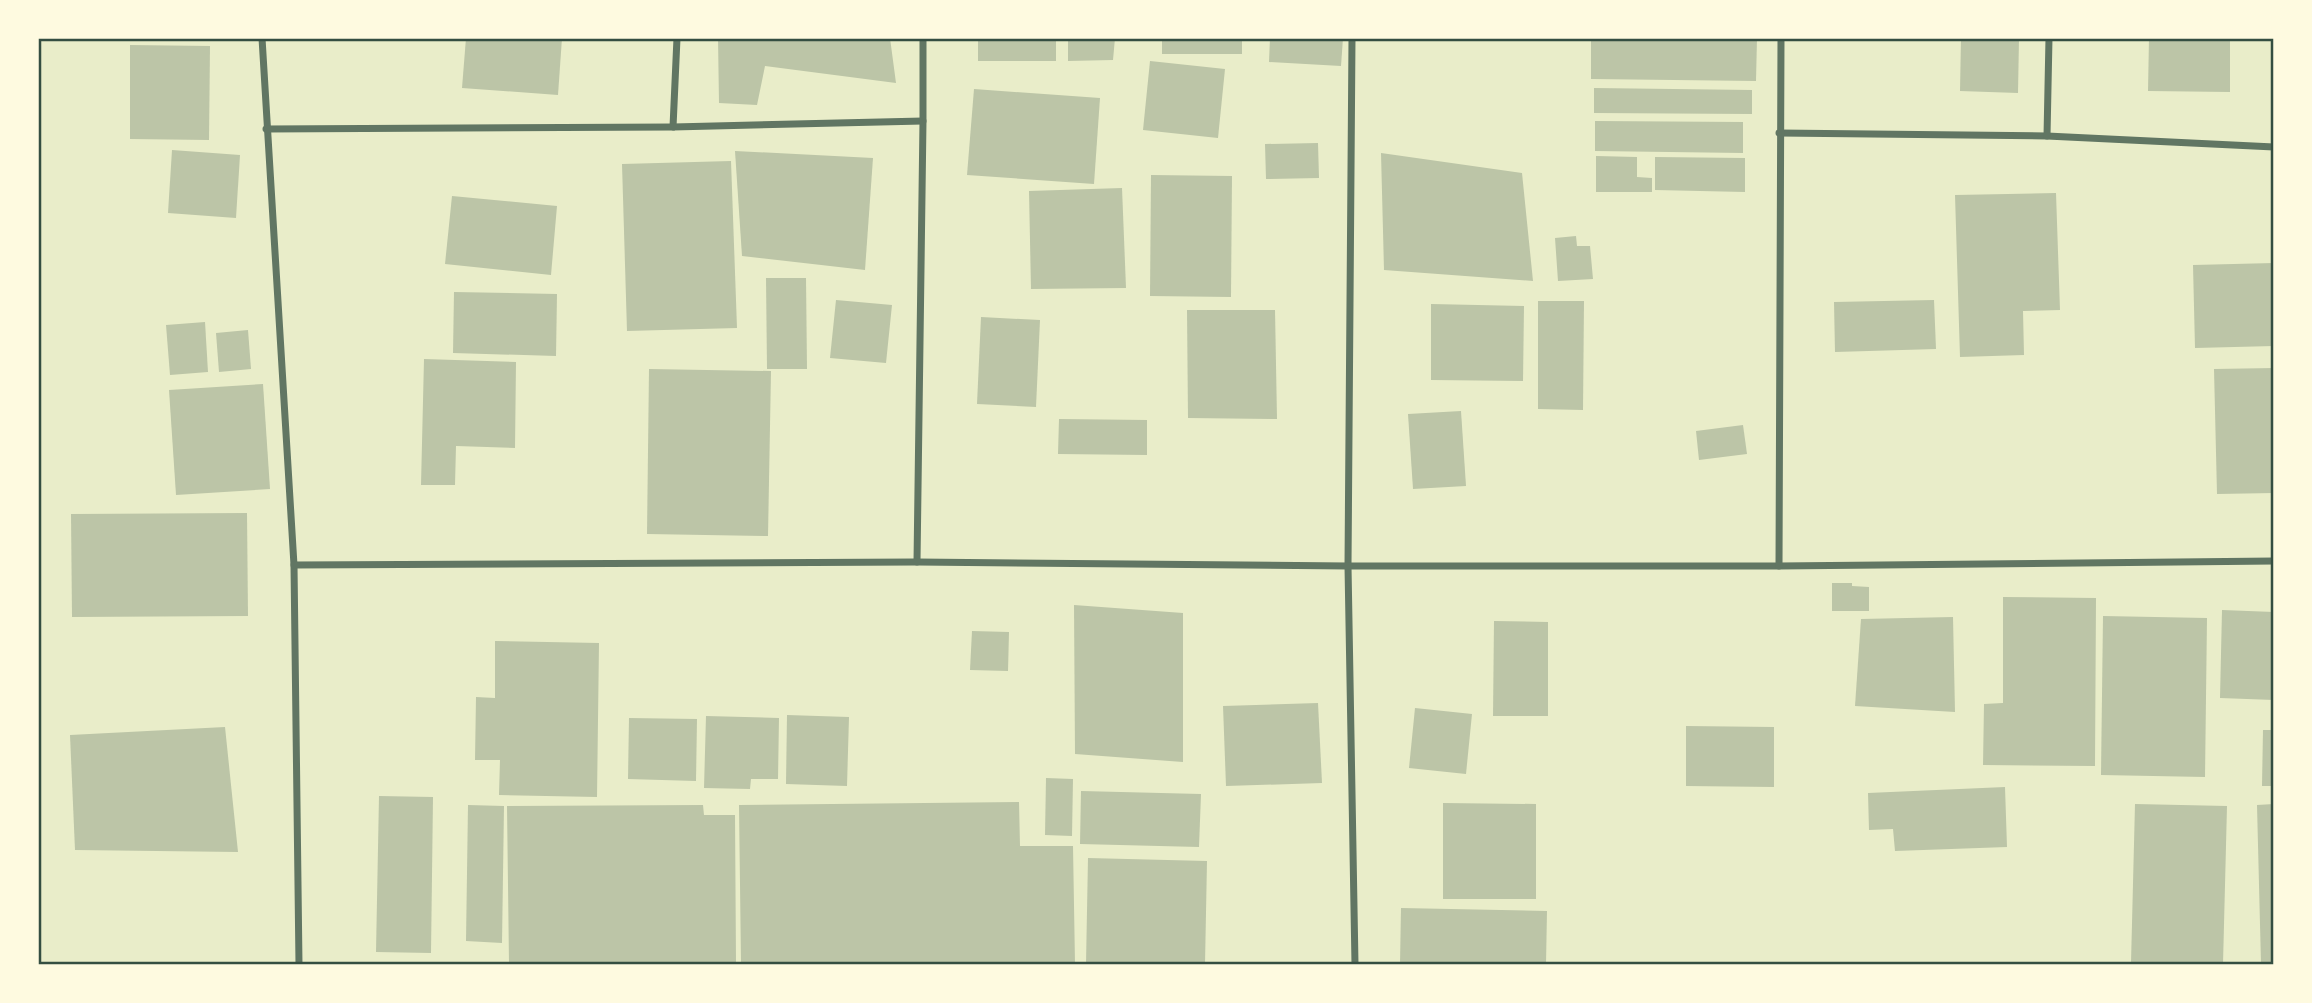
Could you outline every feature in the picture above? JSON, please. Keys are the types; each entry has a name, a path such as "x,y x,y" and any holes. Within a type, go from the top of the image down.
{"street":[{"path":"262,38 294,565 299,964"},
{"path":"673,127 677,38"},
{"path":"917,562 923,38"},
{"path":"1352,38 1348,566 1356,964"},
{"path":"1779,566 1781,38"},
{"path":"2047,136 2049,38"},
{"path":"266,129 673,127 923,121"},
{"path":"1779,133 2047,136 2273,147"},
{"path":"294,565 917,562 1779,566 2273,561"}],"building":[{"path":"466,38 562,38 558,95 462,88"},
{"path":"718,38 890,38 896,83 765,66 757,105 719,103"},
{"path":"978,38 1056,38 1056,61 978,61"},
{"path":"1068,38 1115,38 1113,60 1068,61"},
{"path":"1162,38 1242,38 1242,54 1162,54"},
{"path":"1270,38 1343,38 1341,66 1269,62"},
{"path":"1591,38 1757,38 1756,81 1591,79"},
{"path":"1961,38 2019,38 2018,93 1960,91"},
{"path":"2149,38 2230,38 2230,92 2148,91"},
{"path":"130,45 210,46 209,140 130,139"},
{"path":"1150,61 1225,69 1218,138 1143,130"},
{"path":"1594,88 1752,90 1752,114 1594,113"},
{"path":"974,89 1100,98 1094,184 967,175"},
{"path":"1595,121 1743,122 1743,153 1595,151"},
{"path":"1318,143 1319,178 1266,179 1265,144"},
{"path":"172,150 240,155 236,218 168,213"},
{"path":"735,151 873,158 865,270 742,256"},
{"path":"1381,153 1522,173 1533,281 1384,270"},
{"path":"1596,156 1637,157 1637,177 1652,178 1652,192 1596,192"},
{"path":"1655,157 1745,158 1745,192 1655,190"},
{"path":"731,161 737,328 627,331 622,164"},
{"path":"1151,175 1232,176 1231,297 1150,296"},
{"path":"1122,188 1126,288 1031,289 1029,191"},
{"path":"2056,193 2060,310 2023,311 2024,355 1960,357 1955,195"},
{"path":"452,196 557,206 551,275 445,264"},
{"path":"1576,236 1577,246 1590,246 1593,279 1558,281 1555,238"},
{"path":"2274,263 2274,346 2195,348 2193,265"},
{"path":"766,278 806,278 807,369 767,369"},
{"path":"454,292 557,294 556,356 453,353"},
{"path":"836,300 892,305 886,363 830,358"},
{"path":"1934,300 1936,349 1835,352 1834,302"},
{"path":"1538,301 1584,301 1583,410 1538,409"},
{"path":"1431,304 1524,306 1523,381 1431,380"},
{"path":"1187,310 1275,310 1277,419 1188,418"},
{"path":"981,317 1040,320 1036,407 977,404"},
{"path":"205,322 208,372 170,375 166,325"},
{"path":"248,330 251,369 219,372 216,333"},
{"path":"424,359 516,362 515,448 456,446 455,485 421,485"},
{"path":"2274,368 2274,493 2217,494 2214,369"},
{"path":"649,369 771,371 768,536 647,534"},
{"path":"263,384 270,489 176,495 169,390"},
{"path":"1461,411 1466,486 1413,489 1408,414"},
{"path":"1059,419 1147,420 1147,455 1058,454"},
{"path":"1743,425 1747,454 1699,460 1696,431"},
{"path":"247,513 248,616 72,617 71,514"},
{"path":"1832,583 1852,583 1852,586 1869,587 1869,611 1832,611"},
{"path":"2003,597 2096,598 2095,766 1983,765 1984,704 2003,703"},
{"path":"1074,605 1183,613 1183,762 1075,754"},
{"path":"2222,610 2274,612 2274,700 2220,698"},
{"path":"2103,616 2207,618 2205,777 2101,775"},
{"path":"1953,617 1955,712 1855,706 1861,619"},
{"path":"1494,621 1548,622 1548,716 1493,716"},
{"path":"972,631 1009,632 1008,671 970,670"},
{"path":"495,641 599,643 597,797 499,795 500,760 475,760 476,697 495,698"},
{"path":"1318,703 1322,783 1226,786 1223,706"},
{"path":"1415,708 1472,714 1466,774 1409,768"},
{"path":"787,715 849,717 847,786 786,784"},
{"path":"706,716 779,718 778,779 751,779 750,789 704,788"},
{"path":"629,718 697,719 696,781 628,779"},
{"path":"1686,726 1774,727 1774,787 1686,786"},
{"path":"225,727 238,852 75,850 70,735"},
{"path":"2263,730 2274,730 2274,786 2262,786"},
{"path":"1046,778 1073,779 1072,836 1045,835"},
{"path":"2005,787 2007,847 1895,851 1893,829 1869,830 1868,793"},
{"path":"1081,791 1201,794 1199,847 1080,844"},
{"path":"379,796 433,797 431,953 376,952"},
{"path":"1019,802 1020,846 1073,846 1075,964 741,964 739,805"},
{"path":"1443,803 1536,804 1536,899 1443,899"},
{"path":"2135,804 2227,806 2223,964 2131,963"},
{"path":"2274,804 2274,964 2261,964 2257,805"},
{"path":"468,805 504,806 502,943 466,941"},
{"path":"703,805 704,815 735,815 736,963 509,964 507,806"},
{"path":"1088,858 1207,861 1205,964 1086,964"},
{"path":"1401,908 1547,911 1546,964 1400,964"}]}
